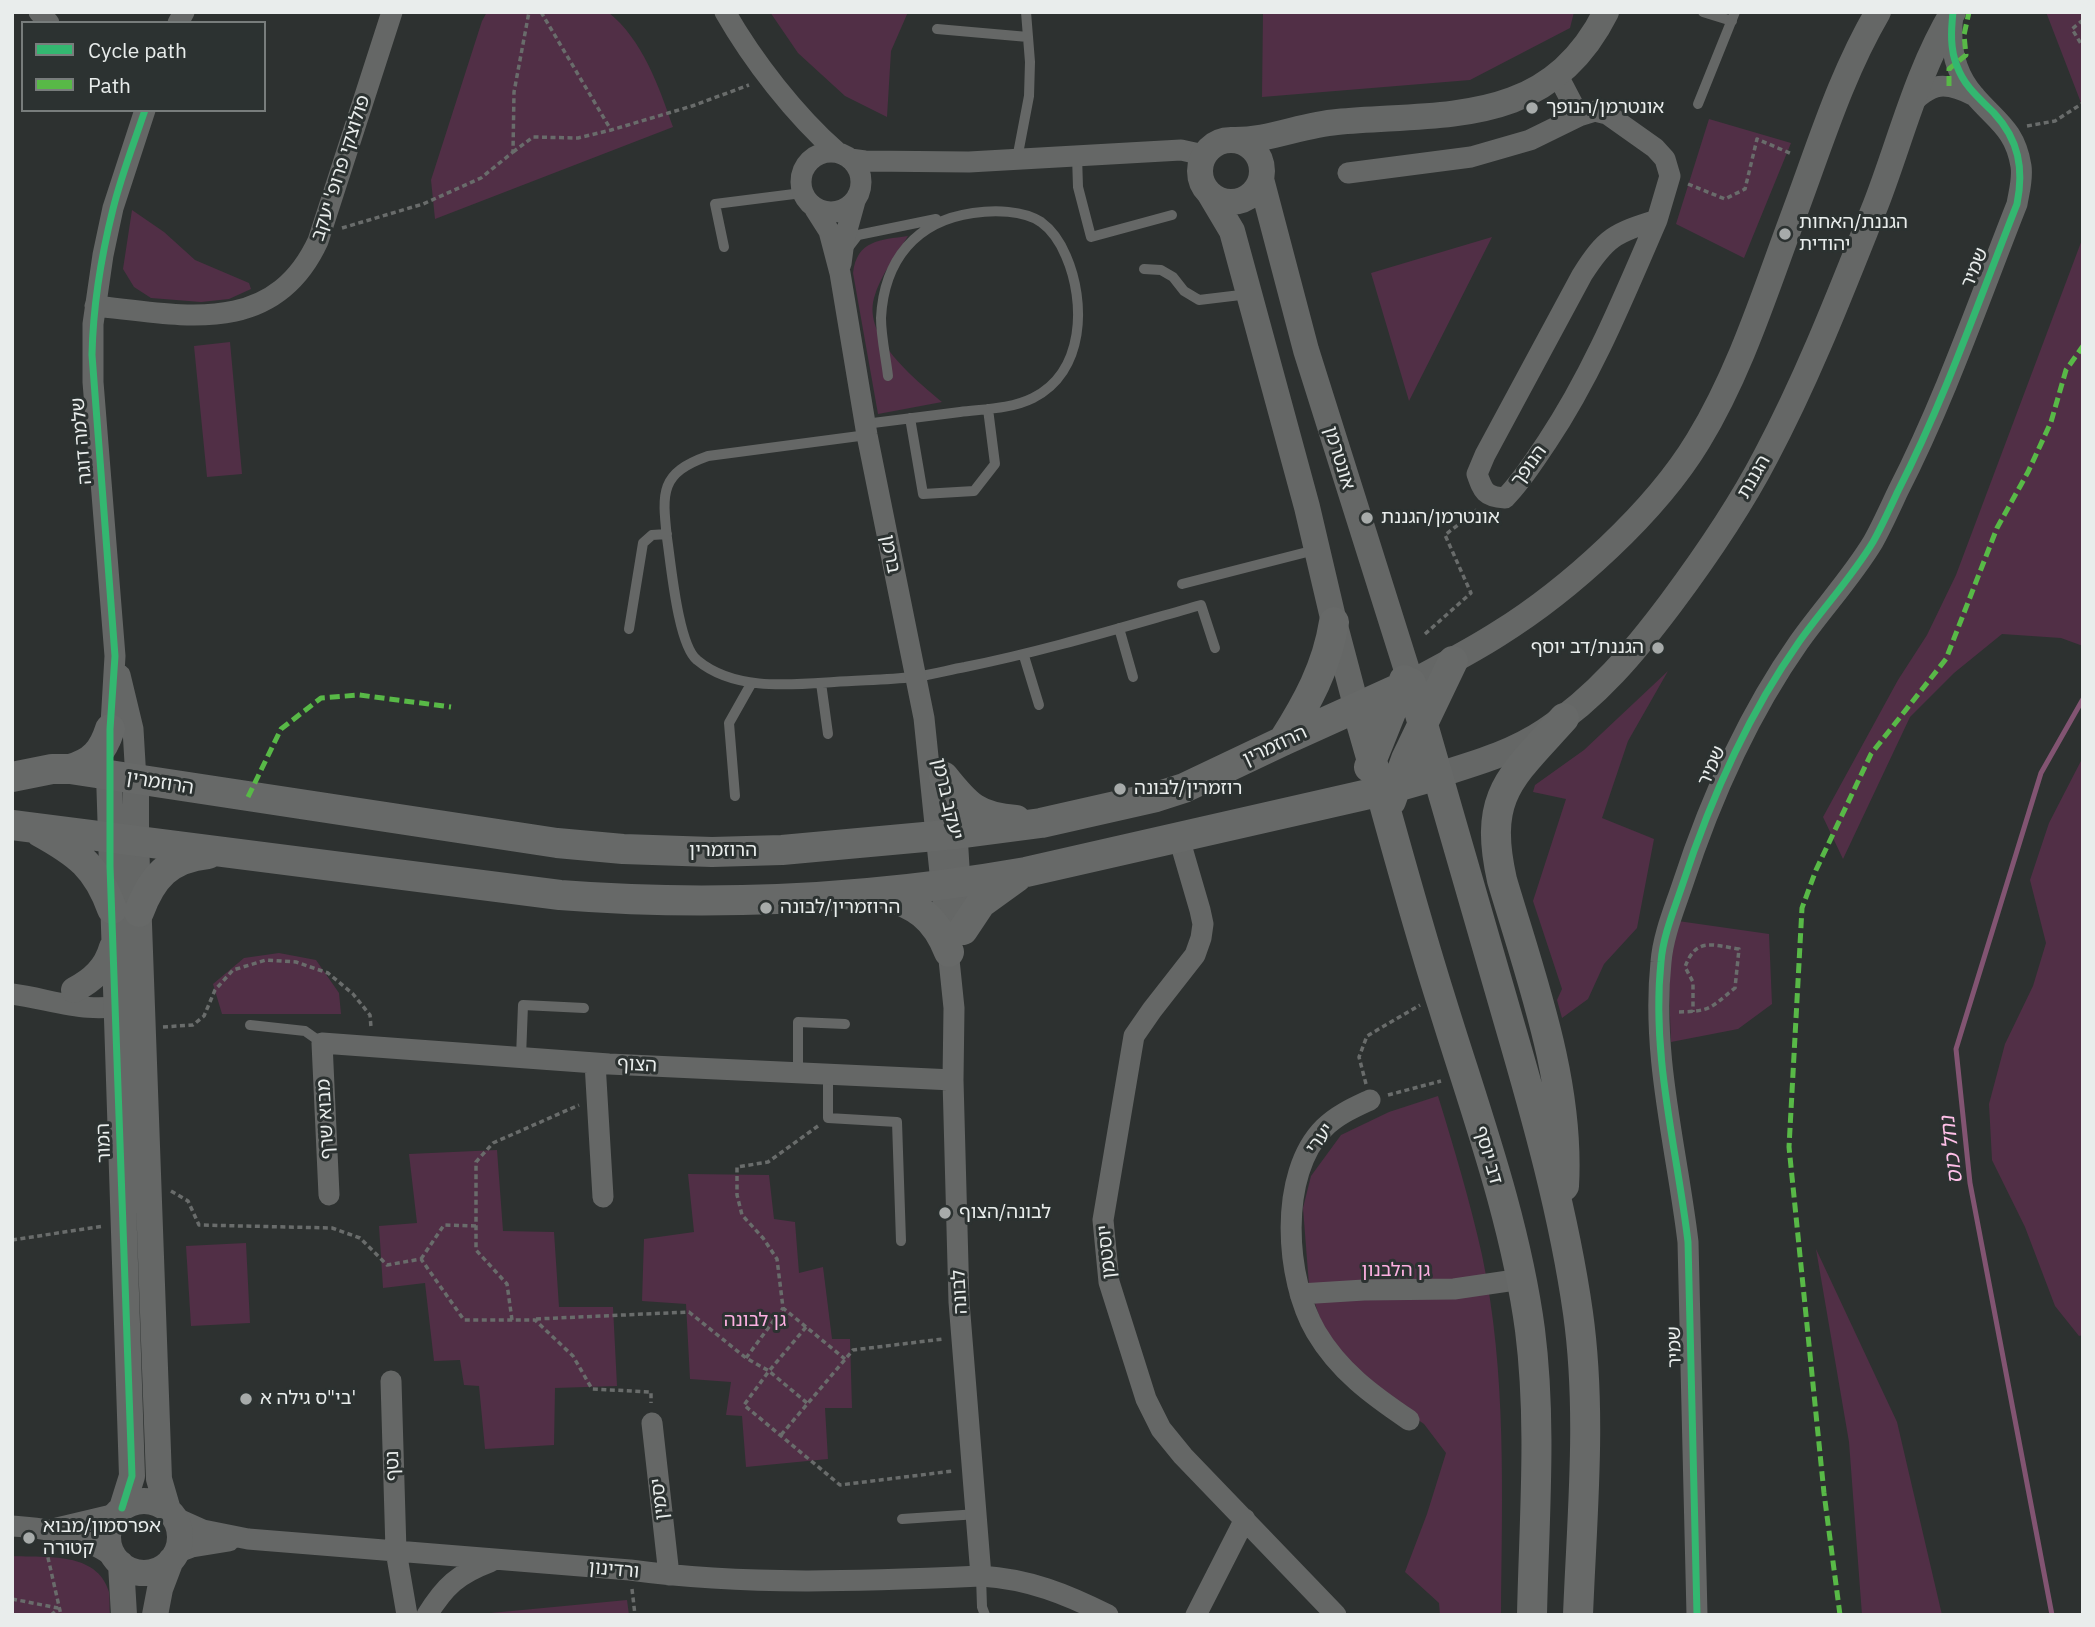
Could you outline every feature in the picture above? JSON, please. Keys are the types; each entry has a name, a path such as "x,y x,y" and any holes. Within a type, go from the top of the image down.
{"main road":[{"path":"1283,741 1315,685 1326,657 1334,622"},
{"path":"22,826 560,895 637,901 727,901 952,883 1026,872 1353,798 1389,798 1452,661"},
{"path":"1353,798 1373,760 1406,681"},
{"name":"הרוזמרין","path":"12,777 52,769 71,769 556,843 623,849 712,852 782,850 1041,823 1175,791 1357,709 1406,681"},
{"name":"אונטרמן","path":"1406,681 1438,775"},
{"name":"דב יוסף","path":"1357,709 1373,760 1389,798 1439,995 1522,1279 1530,1332 1536,1447 1532,1615"},
{"path":"1562,1228 1565,1174 1563,1125 1553,1063 1502,880 1495,832 1498,807 1506,788 1563,718"},
{"path":"71,769 88,763 97,755 104,747 110,729"},
{"path":"1438,775 1527,1084 1562,1228 1578,1313 1584,1384 1585,1450 1578,1615"},
{"name":"הגננת","path":"1389,798 1438,775"},
{"path":"944,778 963,802 975,809 1002,818 1041,823"},
{"path":"22,826 61,843 87,864 125,911 172,865 203,855 227,852"},
{"path":"877,891 910,903 924,913 939,932 956,941 981,903 1026,872"}],"street":[{"name":"פולוצקי פרופ' יעקב","path":"95,306 180,315 235,312 254,307 286,287 303,270 320,235 392,12"},
{"path":"725,12 744,43 820,138 844,156 860,173 861,182 841,264"},
{"path":"1357,709 1307,507 1232,231 1200,176 1204,155 1221,142 1252,141 1307,126 1334,122 1428,118 1476,111 1525,95 1569,65 1594,36 1606,12"},
{"path":"1406,681 1452,661 1533,611 1572,579 1648,508 1677,474 1699,440 1727,384 1756,316 1839,90 1878,12"},
{"name":"שמיר","path":"1697,1615 1688,1242 1661,1063 1658,1013 1661,959 1695,845 1728,766 1768,690 1798,643 1872,542 1940,401 2017,204 2021,166 2008,130 1975,96 1962,77 1953,54 1953,12"},
{"name":"הגננת","path":"1438,775 1514,749 1563,718 1615,672 1651,630 1729,520 1765,457 1803,380 1843,288 1928,60 1953,12"},
{"path":"1557,74 1580,116"},
{"name":"שמיר","path":"1909,107 1922,93 1941,85 1958,87 1975,96"},
{"path":"790,101 804,141 805,165 800,182 829,232 841,264"},
{"path":"1348,173 1471,157 1530,139 1595,111 1606,114 1655,148 1665,159 1670,176"},
{"name":"שלמה דוגה","path":"123,778 110,729 115,656 92,369 95,306 103,256 113,208 141,113"},
{"path":"1210,194 1229,202 1249,197 1257,189 1262,173 1276,149 1307,126"},
{"path":"1232,140 1243,142 1252,148 1259,157 1262,173"},
{"path":"805,165 822,153 898,162 1017,159 1173,150 1204,155"},
{"path":"809,201 825,212 846,209 880,169 898,162"},
{"name":"אונטרמן","path":"1262,173 1306,351 1406,681"},
{"name":"הנופך","path":"1657,220 1627,229 1599,248 1582,275 1477,474 1483,490 1492,498 1505,498 1518,485 1564,415 1613,323 1657,220 1670,176"},
{"name":"ברמן","path":"841,264 866,429 947,834"},
{"name":"שלמה דוגה","path":"115,656 133,729 123,778"},
{"name":"יעקב ברמן","path":"924,718 944,778 947,834"},
{"name":"המור","path":"123,778 125,911 142,999 159,1479 171,1513"},
{"name":"לבונה","path":"947,834 956,941 953,1080 962,1337 981,1576"},
{"name":"יוסטמן","path":"1179,838 1200,910 1203,924 1201,938 1195,956 1135,1036 1103,1220 1109,1282 1146,1399 1161,1429 1183,1456 1336,1615"},
{"name":"המור","path":"119,1511 132,1476 113,945 125,911"},
{"path":"74,990 91,980 102,969 113,945"},
{"path":"23,996 74,990 115,999"},
{"path":"23,996 71,1006 115,999 142,999"},
{"name":"הצוף","path":"322,1043 595,1063 953,1080"},
{"name":"מבוא שרף","path":"322,1043 329,1195"},
{"path":"595,1063 603,1197"},
{"name":"יערי","path":"1370,1100 1343,1113 1323,1129 1308,1151 1298,1176 1292,1203 1291,1233 1300,1294 1308,1318 1318,1335 1356,1383 1409,1420"},
{"path":"1300,1294 1454,1289 1522,1279"},
{"name":"נטף","path":"391,1381 396,1551 407,1615"},
{"name":"יסמין","path":"652,1423 669,1575"},
{"path":"46,1528 119,1511 141,1501 151,1502 171,1513 180,1534 160,1589 156,1615"},
{"path":"119,1511 108,1535 117,1560 124,1615"},
{"name":"ורדינון","path":"171,1513 203,1530 248,1539 669,1575 765,1581 981,1576 1013,1578 1049,1589 1108,1615"},
{"path":"1196,1615 1245,1519"},
{"path":"12,1526 46,1528 74,1535 130,1570 152,1572 173,1556"},
{"name":"ורדינון","path":"173,1556 208,1544 248,1539"},
{"path":"427,1615 454,1579 468,1570 496,1560"}],"lane":[{"path":"1017,159 1029,96 1026,12"},
{"path":"1698,104 1733,16 1703,12"},
{"path":"937,29 1028,37"},
{"path":"1077,156 1078,187 1091,237 1172,215"},
{"path":"724,247 715,204 809,201"},
{"path":"841,264 858,236 952,216 986,211 1016,213 1041,222 1060,243 1073,272 1079,303 1078,332 1069,359 1053,383 1034,398 1006,407 910,418 866,429 708,456 686,464 674,473 666,489 664,508 673,584 686,646 695,659 710,668 751,684 914,677 1024,656 1201,605 1215,648"},
{"path":"888,376 881,321 884,294 892,272 905,248 925,228 952,216"},
{"path":"1144,269 1161,270 1173,277 1184,292 1199,300 1249,294"},
{"path":"910,418 923,494 974,491 995,464 988,409"},
{"path":"629,629 643,543 652,535 667,534"},
{"path":"1182,584 1316,550"},
{"path":"1119,628 1133,677"},
{"path":"1024,656 1039,705"},
{"path":"821,683 828,734"},
{"path":"735,796 729,723 751,684"},
{"path":"522,1058 523,1005 584,1008"},
{"path":"798,1073 799,1023 845,1024"},
{"path":"250,1025 304,1031 322,1043"},
{"path":"828,1074 828,1118 897,1122 901,1241"},
{"path":"902,1519 978,1514"},
{"path":"981,1576 982,1607 985,1615"}],"path":[{"path":"513,152 514,92 529,12"},
{"path":"541,12 611,130"},
{"path":"2083,20 2073,29 2083,47"},
{"path":"320,235 423,204 481,178 533,137 578,138 611,130 692,106 770,77"},
{"path":"2008,130 2055,121 2083,103"},
{"path":"1670,176 1725,200 1745,189 1757,139 1813,163"},
{"path":"1425,634 1471,593 1445,535 1492,498"},
{"path":"1705,944 1740,949 1735,988 1706,1011 1693,1012 1693,982 1685,967 1690,952 1705,944"},
{"path":"143,1029 193,1025 204,1016 215,990 233,970 266,960 296,962 328,973 353,995 370,1015 373,1047"},
{"path":"1439,995 1367,1036 1359,1057 1370,1100 1464,1074"},
{"path":"512,1320 507,1284 476,1250 476,1162 494,1143 597,1097"},
{"path":"828,1118 768,1162 737,1167 737,1195 742,1214 763,1238 776,1259 783,1308 845,1359"},
{"path":"148,1177 188,1201 199,1225 332,1228 360,1238 387,1265 421,1259 444,1225 476,1226"},
{"path":"12,1240 123,1223"},
{"path":"421,1259 464,1320 535,1320 688,1312 746,1358 769,1371 807,1404"},
{"path":"746,1358 783,1308"},
{"path":"535,1320 573,1356 592,1389 651,1392 652,1423"},
{"path":"806,1326 744,1405 840,1485 973,1468"},
{"path":"780,1435 853,1350 962,1337"},
{"path":"46,1528 61,1615"},
{"path":"630,1570 635,1615"},
{"path":"12,1599 59,1608"},
{"path":"51,1615 59,1608"}],"green space":[{"path":"487,12 608,12 631,36 640,50 656,80 673,127 435,219 431,180"},
{"path":"770,12 908,12 891,51 887,117 845,96 798,53"},
{"path":"1263,12 1574,12 1570,28 1470,80 1262,97"},
{"path":"2046,12 2083,12 2083,108"},
{"path":"1709,119 1791,143 1744,258 1676,224"},
{"path":"132,210 164,232 195,260 249,283 251,289 229,299 201,302 151,298 134,287 123,269"},
{"path":"908,236 880,282 874,298 876,328 906,370 942,402 878,414 853,273 855,262 865,248 879,241"},
{"path":"1492,237 1409,401 1371,273"},
{"path":"2083,237 2083,646 2061,638 2002,634 1954,673 1910,717 1843,859 1823,817 1898,680 1927,635 1956,575"},
{"path":"230,342 242,474 207,477 194,346"},
{"path":"1668,671 1628,741 1602,818 1654,839 1637,928 1604,964 1588,999 1562,1018 1557,1000 1562,989 1533,901 1566,799 1533,792 1535,785 1584,750"},
{"path":"2083,757 2083,1335 2079,1336 2055,1306 2025,1227 1992,1160 1989,1104 2005,1044 2033,986 2046,943 2030,880 2049,823"},
{"path":"1678,921 1769,934 1772,1004 1738,1029 1671,1042 1670,966"},
{"path":"279,953 316,960 339,993 341,1014 222,1014 213,984 244,958"},
{"name":"גן הלבנון","path":"1438,1096 1482,1255 1496,1344 1501,1434 1501,1615 1440,1615 1439,1603 1405,1572 1446,1453 1424,1424 1360,1380 1324,1331 1309,1285 1303,1208 1311,1176 1341,1135 1389,1112"},
{"path":"497,1150 503,1231 554,1232 559,1307 613,1307 617,1386 555,1388 554,1445 485,1449 479,1386 464,1385 460,1360 434,1361 425,1283 383,1288 379,1226 417,1223 409,1154"},
{"name":"גן לבונה","path":"688,1174 769,1175 774,1219 795,1222 799,1273 823,1267 832,1339 850,1339 852,1408 825,1408 828,1459 746,1467 742,1416 726,1415 731,1382 690,1379 686,1304 642,1301 644,1239 694,1232"},
{"path":"246,1243 250,1323 191,1326 186,1246"},
{"path":"1816,1249 1897,1422 1942,1615 1862,1615 1849,1442"},
{"path":"12,1556 69,1559 94,1569 109,1592 110,1615 12,1615"},
{"path":"627,1600 629,1615 470,1615"}],"waterway":[{"name":"נחל כוס","path":"2052,1615 1970,1183 1956,1049 2041,773 2083,699"}],"marked path":[{"path":"1949,86 1949,69 1966,55 1964,35 1969,12"},
{"path":"1840,1615 1824,1493 1789,1147 1802,908 1816,870 1871,754 1946,659 1997,528 2028,472 2051,422 2066,370 2083,346"},
{"path":"248,797 281,729 321,698 359,695 451,707"}],"cycle path":[{"path":"1697,1615 1688,1242 1662,1067 1659,1032 1662,952 1693,854 1732,760 1780,670 1856,568 1880,530 1946,385 2017,204 2020,179 2018,155 2002,123 1972,91 1960,73 1952,46 1953,12"},
{"path":"122,1508 132,1476 110,866 110,729 115,656 92,355 101,263 120,184 144,112"}],"place":[{"name":"אונטרמן/הנופך","path":"1532,108"},
{"name":"הגננת/האחות יהודית","path":"1785,234"},
{"name":"אונטרמן/הגננת","path":"1367,518"},
{"name":"הגננת/דב יוסף","path":"1658,648"},
{"name":"רוזמרין/לבונה","path":"1120,789"},
{"name":"הרוזמרין/לבונה","path":"766,908"},
{"name":"לבונה/הצוף","path":"945,1213"},
{"name":"בי\"ס גילה א'","path":"246,1399"},
{"name":"אפרסמון/מבוא קטורה","path":"29,1538"}]}
